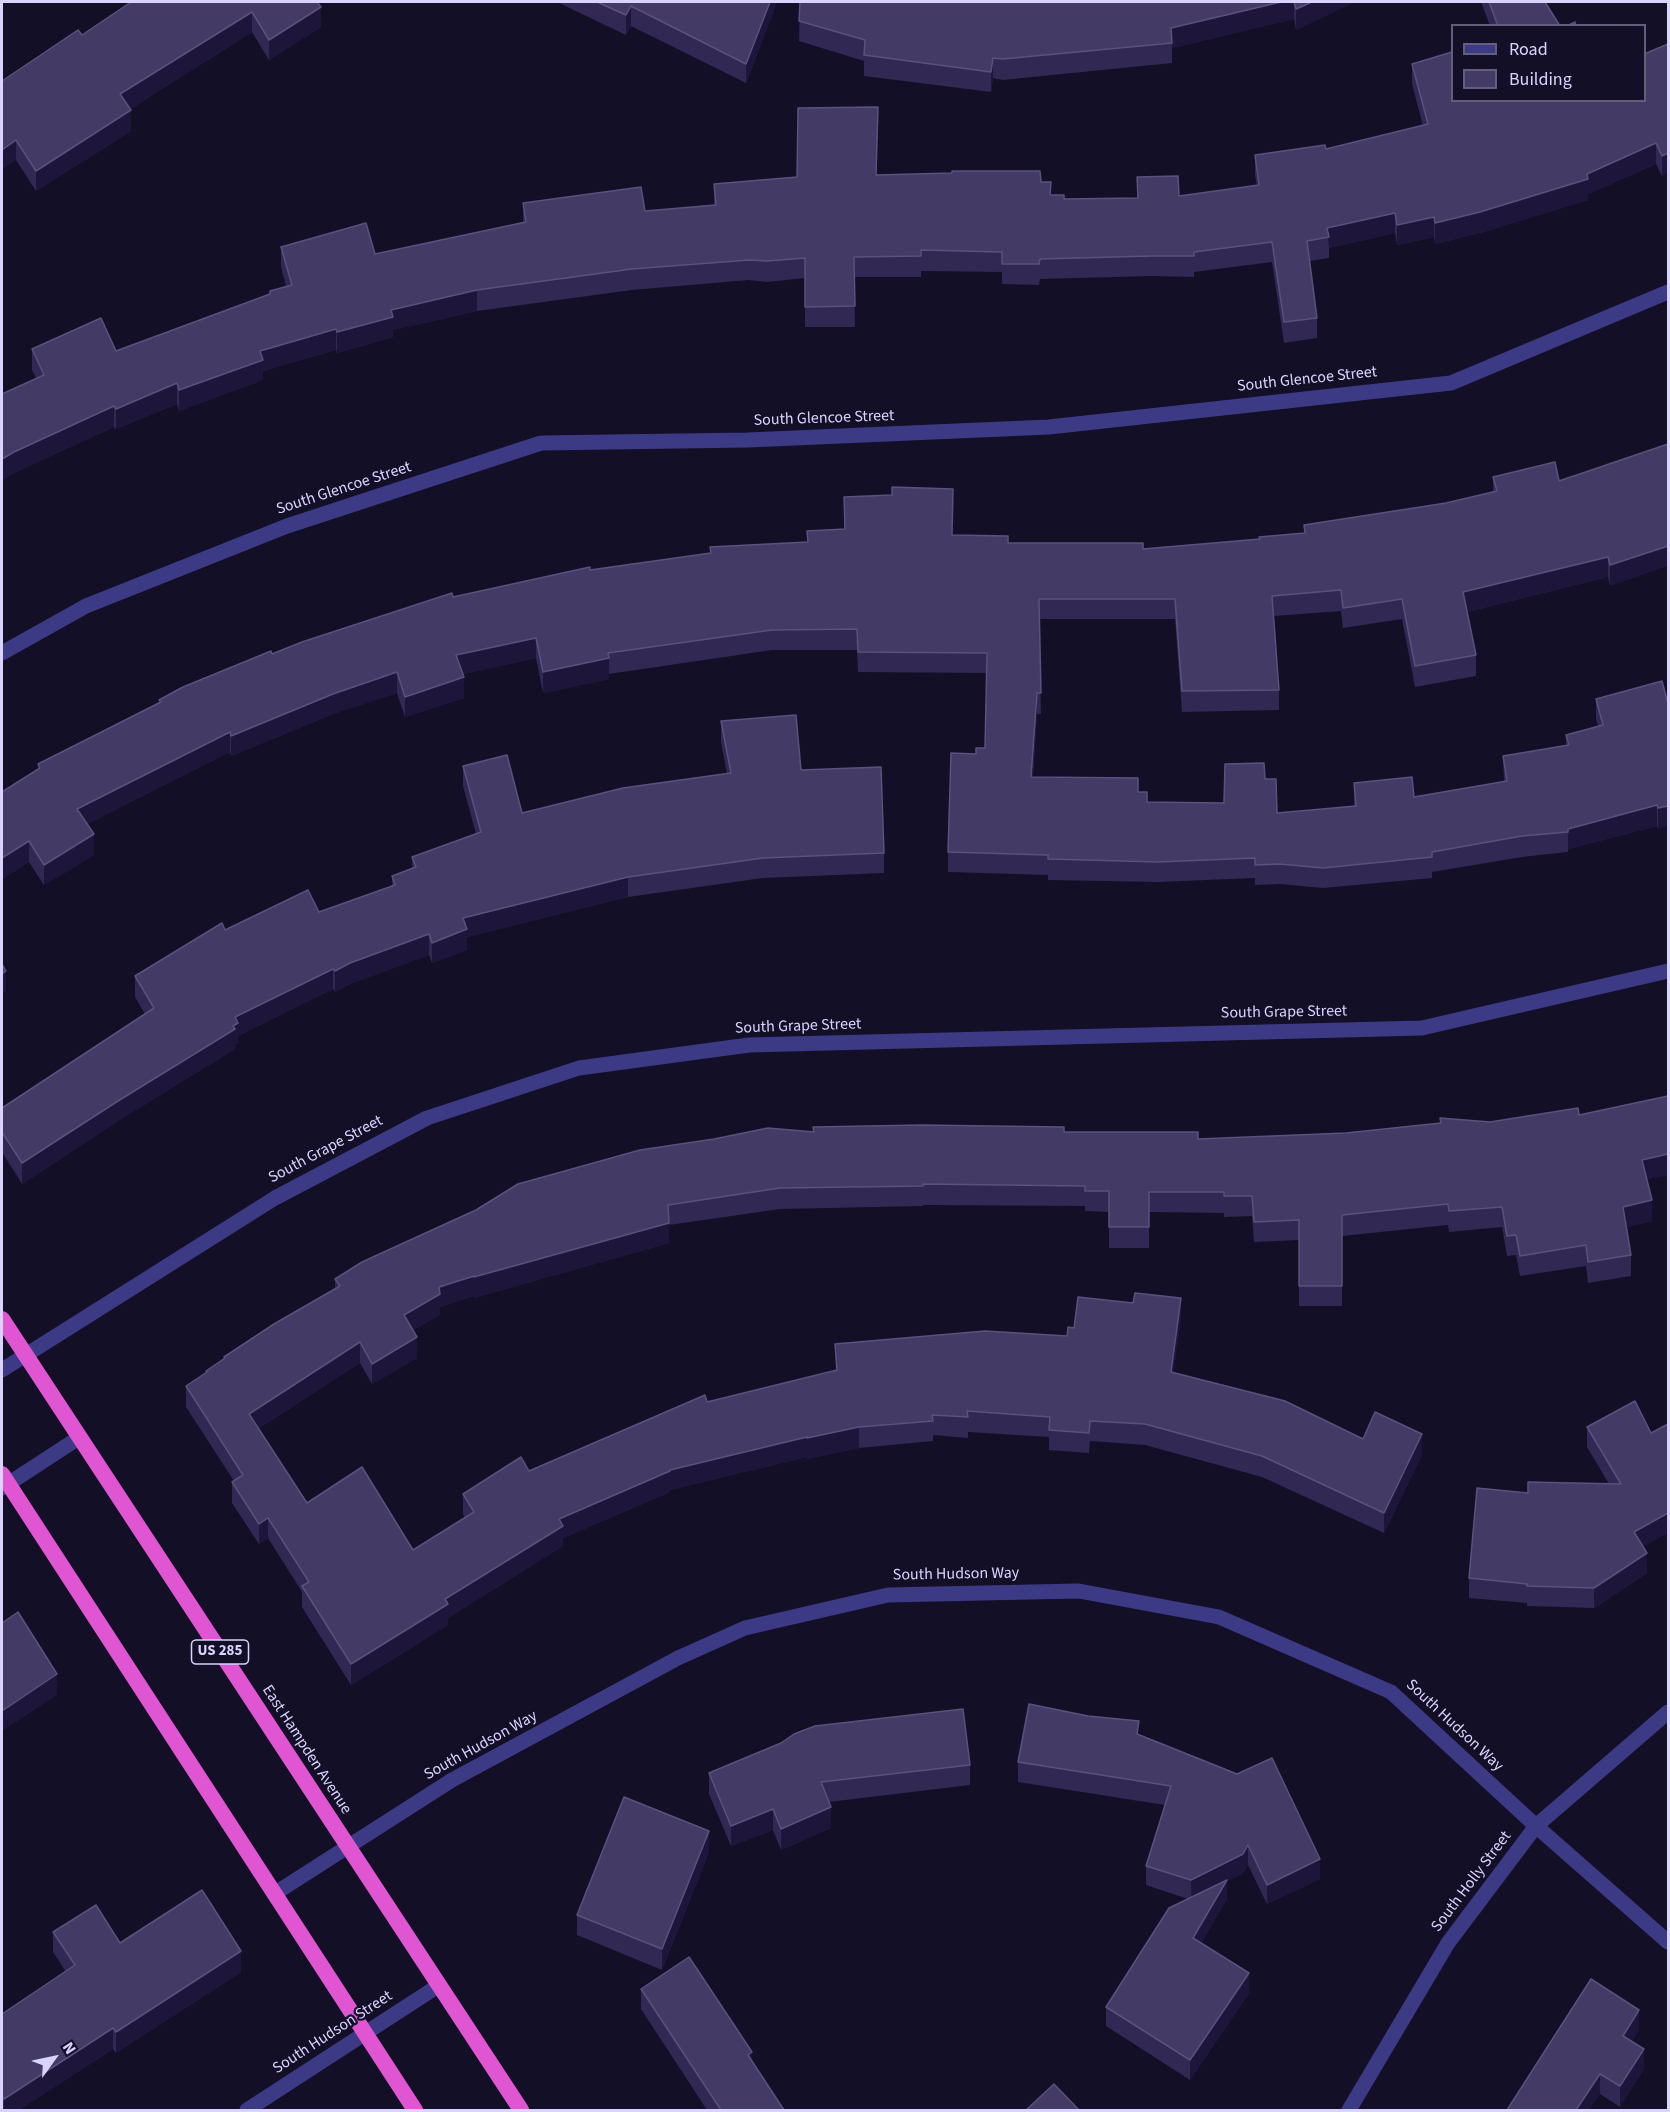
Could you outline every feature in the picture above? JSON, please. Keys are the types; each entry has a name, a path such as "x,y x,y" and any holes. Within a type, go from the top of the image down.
{"highway":[{"name":"East Hampden Avenue","path":"2,1319 521,2110"},
{"path":"4,1482 415,2110"}],"street":[{"name":"South Glencoe Street","path":"2,653 86,606 287,526 541,443 747,440 1048,427 1451,383 1668,292"},
{"name":"South Grape Street","path":"2,1370 274,1198 427,1118 579,1068 749,1045 1422,1028 1668,971"},
{"path":"4,1482 80,1437"},
{"name":"South Hudson Way","path":"274,1894 452,1780 678,1658 745,1628 888,1594 1079,1591 1219,1617 1391,1692 1536,1826 1668,1942"},
{"name":"South Holly Street","path":"1349,2110 1448,1943 1536,1826 1668,1712"},
{"name":"South Hudson Street","path":"247,2110 438,1986"}],"building":[{"path":"131,2 317,2 321,7 269,40 252,12 120,94 131,110 36,171 16,140 2,150 2,81 78,30 82,35"},
{"path":"597,2 770,2 746,64 631,6 626,15"},
{"path":"800,2 1281,2 1171,28 1172,43 1003,59 993,58 991,72 864,55 865,40 799,21"},
{"path":"1294,2 1312,2 1296,9"},
{"path":"1489,2 1545,2 1559,24 1497,24"},
{"path":"1668,44 1668,153 1662,156 1656,143 1587,174 1588,179 1480,212 1435,223 1434,217 1397,225 1395,213 1327,228 1329,237 1307,241 1317,318 1284,322 1272,242 1194,252 1194,256 1040,259 1039,264 1002,264 1002,252 921,250 921,256 854,257 855,306 805,307 805,258 632,269 477,290 391,310 393,317 337,332 336,329 260,351 263,360 179,390 177,383 116,409 114,406 2,459 2,394 44,375 32,349 101,318 116,351 270,294 270,291 292,285 281,247 366,223 375,254 526,222 523,203 641,187 645,211 716,205 714,184 797,177 798,108 878,107 876,175 952,173 952,171 1040,171 1041,182 1051,182 1050,195 1064,195 1064,199 1138,198 1137,177 1178,176 1179,196 1259,185 1255,155 1325,145 1326,149 1428,124 1412,64 1451,52 1451,102 1646,102 1646,53"},
{"path":"1668,444 1668,546 1610,565 1608,557 1463,592 1476,655 1415,666 1402,599 1343,608 1341,590 1272,596 1279,690 1182,691 1175,599 1039,599 1041,693 1037,693 1031,777 1138,778 1138,792 1147,792 1147,802 1224,803 1225,764 1264,763 1265,779 1276,779 1277,813 1356,806 1354,783 1412,777 1414,797 1507,781 1503,756 1569,745 1566,735 1603,725 1596,699 1662,681 1668,704 1668,806 1658,808 1657,805 1568,829 1568,832 1522,836 1432,852 1432,857 1323,868 1280,864 1255,865 1255,858 1158,862 1048,859 1048,855 948,852 951,753 976,754 976,748 985,748 987,653 858,652 857,629 772,630 608,653 609,658 543,672 536,638 456,655 464,677 405,697 397,672 333,694 231,736 230,732 77,809 94,834 44,865 29,841 2,858 2,792 40,768 38,764 161,702 159,700 183,687 271,651 272,654 452,593 453,597 590,567 590,570 711,553 710,547 808,542 807,531 845,529 844,497 892,495 892,487 953,489 952,535 1008,536 1008,543 1143,543 1143,549 1305,533 1304,525 1446,503 1497,491 1493,477 1555,462 1559,481"},
{"path":"796,715 801,770 881,767 884,853 763,858 628,877 463,918 467,929 432,943 429,934 350,963 335,971 333,969 235,1017 238,1023 233,1026 235,1029 22,1163 2,1132 2,1108 154,1008 135,976 222,923 225,930 308,890 319,912 395,885 392,876 416,867 412,857 481,832 463,766 507,755 522,813 623,788 731,773 721,721"},
{"path":"1668,1096 1668,1154 1642,1160 1652,1200 1623,1207 1631,1255 1588,1262 1586,1245 1520,1256 1516,1235 1507,1236 1502,1207 1449,1211 1448,1204 1342,1215 1342,1286 1299,1286 1299,1220 1254,1222 1252,1196 1224,1196 1224,1192 1149,1192 1149,1227 1109,1227 1109,1191 1085,1191 1085,1186 923,1184 923,1186 780,1188 668,1205 669,1223 439,1287 440,1294 404,1315 417,1337 372,1364 360,1342 249,1414 307,1503 362,1467 413,1550 474,1512 463,1494 521,1457 529,1471 705,1395 707,1402 837,1370 835,1344 985,1331 1067,1336 1068,1327 1074,1328 1078,1297 1133,1303 1135,1293 1181,1298 1171,1372 1285,1401 1363,1439 1375,1412 1422,1434 1384,1513 1262,1456 1145,1424 1090,1421 1089,1433 1049,1430 1050,1417 967,1411 968,1417 932,1415 933,1421 859,1427 670,1470 559,1519 563,1526 445,1599 448,1604 351,1664 302,1586 309,1582 268,1518 259,1524 232,1482 243,1475 186,1386 224,1357 274,1324 340,1286 335,1279 362,1262 476,1210 518,1184 640,1150 768,1128 814,1132 813,1127 921,1125 1064,1127 1064,1132 1198,1132 1198,1139 1346,1133 1441,1123 1440,1118 1490,1122 1578,1108 1579,1115"},
{"path":"1635,1401 1651,1433 1668,1424 1668,1513 1634,1532 1647,1553 1594,1588 1527,1586 1527,1584 1469,1578 1477,1488 1528,1493 1528,1482 1621,1484 1587,1427"},
{"path":"18,1612 57,1674 2,1711 2,1623"},
{"path":"1029,1704 1088,1716 1139,1721 1137,1734 1237,1774 1272,1758 1320,1859 1267,1885 1248,1845 1243,1854 1191,1880 1146,1866 1171,1786 1018,1762"},
{"path":"963,1709 970,1765 821,1782 831,1807 781,1829 773,1809 731,1826 709,1773 815,1726"},
{"path":"624,1797 709,1831 662,1949 577,1915"},
{"path":"1227,1880 1193,1938 1249,1973 1190,2060 1106,2007 1169,1908"},
{"path":"202,1890 241,1951 116,2032 113,2028 4,2099 2,2095 2,2014 75,1965 53,1932 96,1905 120,1943"},
{"path":"689,1957 752,2052 748,2055 784,2110 721,2110 641,1989"},
{"path":"1591,1979 1639,2010 1623,2036 1644,2049 1620,2086 1600,2074 1576,2110 1507,2110"},
{"path":"1054,2084 1079,2110 1026,2110"}]}
